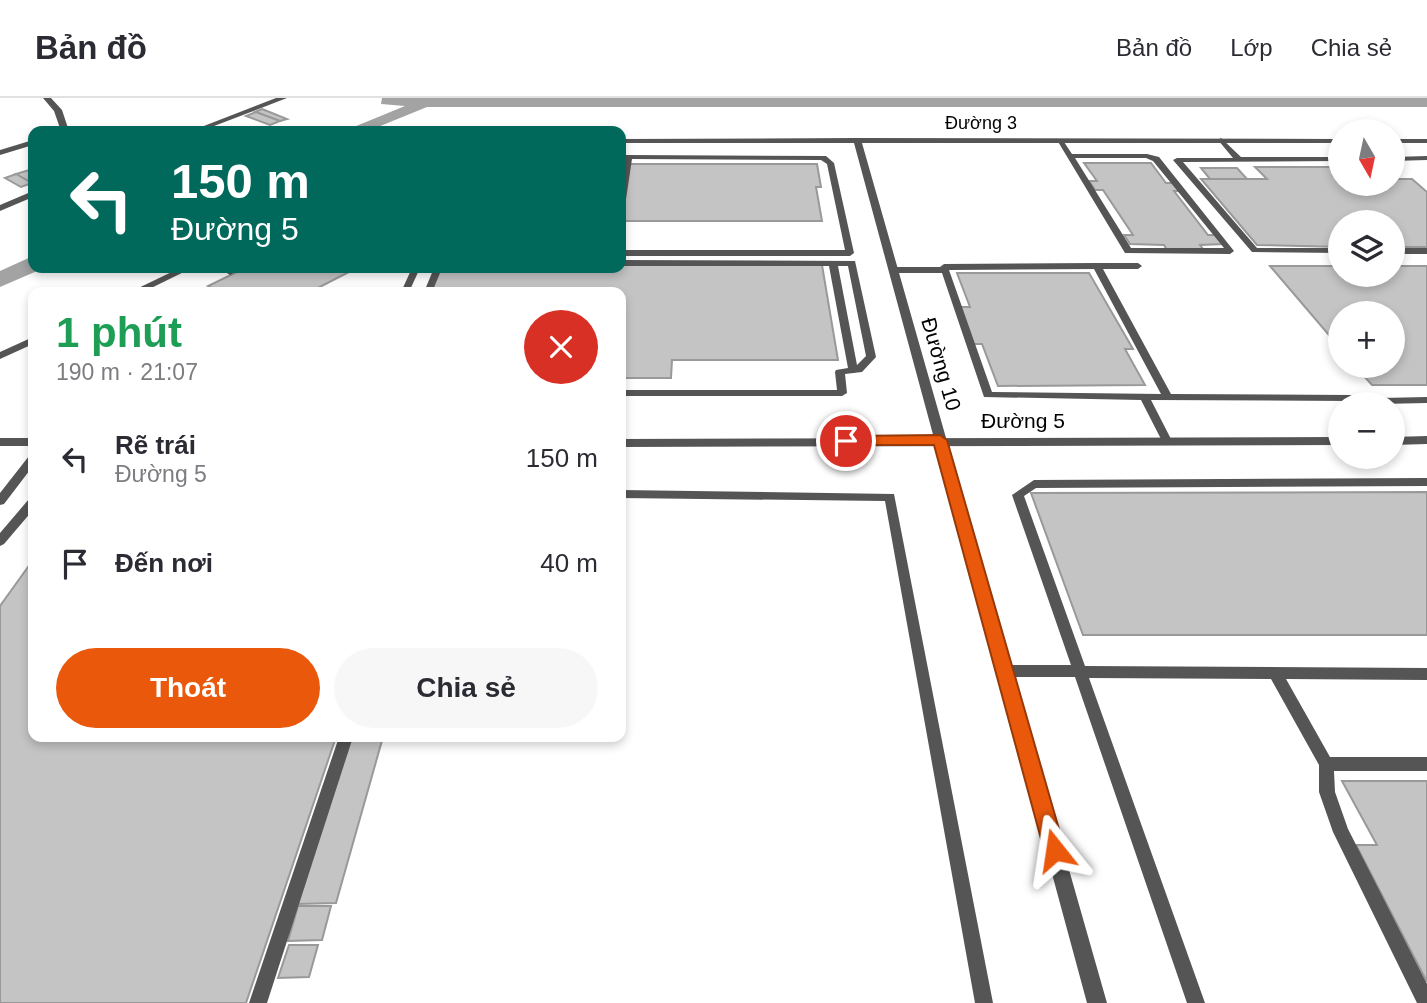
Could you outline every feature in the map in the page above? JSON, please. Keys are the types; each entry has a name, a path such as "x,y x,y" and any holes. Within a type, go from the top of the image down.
{"street":[{"path":"47,98 58,110 63,126"},
{"path":"208,126 283,98"},
{"name":"Đường 10","path":"857,140 1097,1003"},
{"name":"Đường 3","path":"626,141 1328,141"},
{"path":"1405,141 1427,141"},
{"path":"0,153 28,144"},
{"path":"0,208 28,196"},
{"path":"146,287 176,273"},
{"path":"0,356 28,343"},
{"path":"1405,441 1427,440"},
{"name":"Đường 5","path":"626,443 1328,441"},
{"path":"0,442 28,442"}],"lane":[{"path":"1060,140 1128,251 1230,251 1156,159 1147,156 1070,156"},
{"path":"673,157 674,141"},
{"path":"762,141 763,157"},
{"path":"1221,141 1239,160"},
{"path":"626,175 629,157 823,158 829,161 850,253 626,253"},
{"path":"1405,159 1427,158"},
{"path":"1328,159 1177,160 1255,250 1328,251"},
{"path":"1405,251 1427,251"},
{"path":"626,263 852,263 871,357 868,363 853,371 840,372 842,393 626,393"},
{"path":"833,263 853,371"},
{"path":"1097,266 1168,397"},
{"path":"892,270 1138,266"},
{"path":"944,270 988,395 1328,398"},
{"path":"843,314 862,314"},
{"path":"1144,397 1167,441"},
{"path":"1405,400 1427,400"},
{"path":"0,501 28,465"},
{"path":"1196,1003 1018,495 1034,484 1427,482"},
{"path":"626,494 890,496 984,1003"},
{"path":"0,541 28,508"},
{"path":"1006,671 1427,674"},
{"path":"1276,675 1326,764 1327,792 1341,832 1427,1003"},
{"path":"258,1003 344,742"},
{"path":"1326,764 1427,764"}],"shaded area":[{"path":"382,98 1427,98 1427,107 427,107 380,126 356,126 405,106 381,104"},
{"path":"28,258 28,273 32,273 0,287 0,271"}],"building":[{"path":"262,109 287,119 280,121 255,112"},
{"path":"256,112 280,121 270,125 246,116"},
{"path":"1084,163 1151,163 1166,183 1174,183 1181,191 1174,191 1208,235 1216,235 1223,244 1200,245 1203,249 1167,250 1164,245 1130,244 1124,235 1133,235 1103,190 1095,190 1089,181 1097,181"},
{"path":"626,164 817,164 821,187 816,187 822,221 626,221"},
{"path":"1255,167 1328,167 1328,196 1405,196 1405,179 1412,179 1427,192 1427,247 1405,247 1405,210 1328,210 1328,247 1257,245 1201,179 1267,179"},
{"path":"1201,168 1237,168 1247,179 1210,179"},
{"path":"28,170 28,181 16,174"},
{"path":"16,174 28,181 28,184 21,187 5,178"},
{"path":"626,265 822,265 838,360 672,360 671,378 626,378 626,287 433,287 439,273 626,273"},
{"path":"1270,266 1328,266 1328,287 1405,287 1405,266 1427,266 1427,385 1372,385 1366,378 1405,378 1405,301 1328,301 1328,334"},
{"path":"235,273 347,273 320,287 208,286"},
{"path":"957,273 1089,273 1133,349 1125,349 1145,385 998,386 982,344 972,344 959,307 970,307"},
{"path":"1427,492 1427,635 1083,635 1031,493"},
{"path":"28,567 28,742 334,742 246,1003 0,1003 0,606"},
{"path":"349,742 382,742 336,903 298,904"},
{"path":"1342,781 1427,781 1427,982 1356,845 1377,845"},
{"path":"298,906 331,906 322,940 288,941"},
{"path":"289,945 318,945 309,977 278,978"}],"route":[{"path":"846,441 940,440 1055,850"}]}
